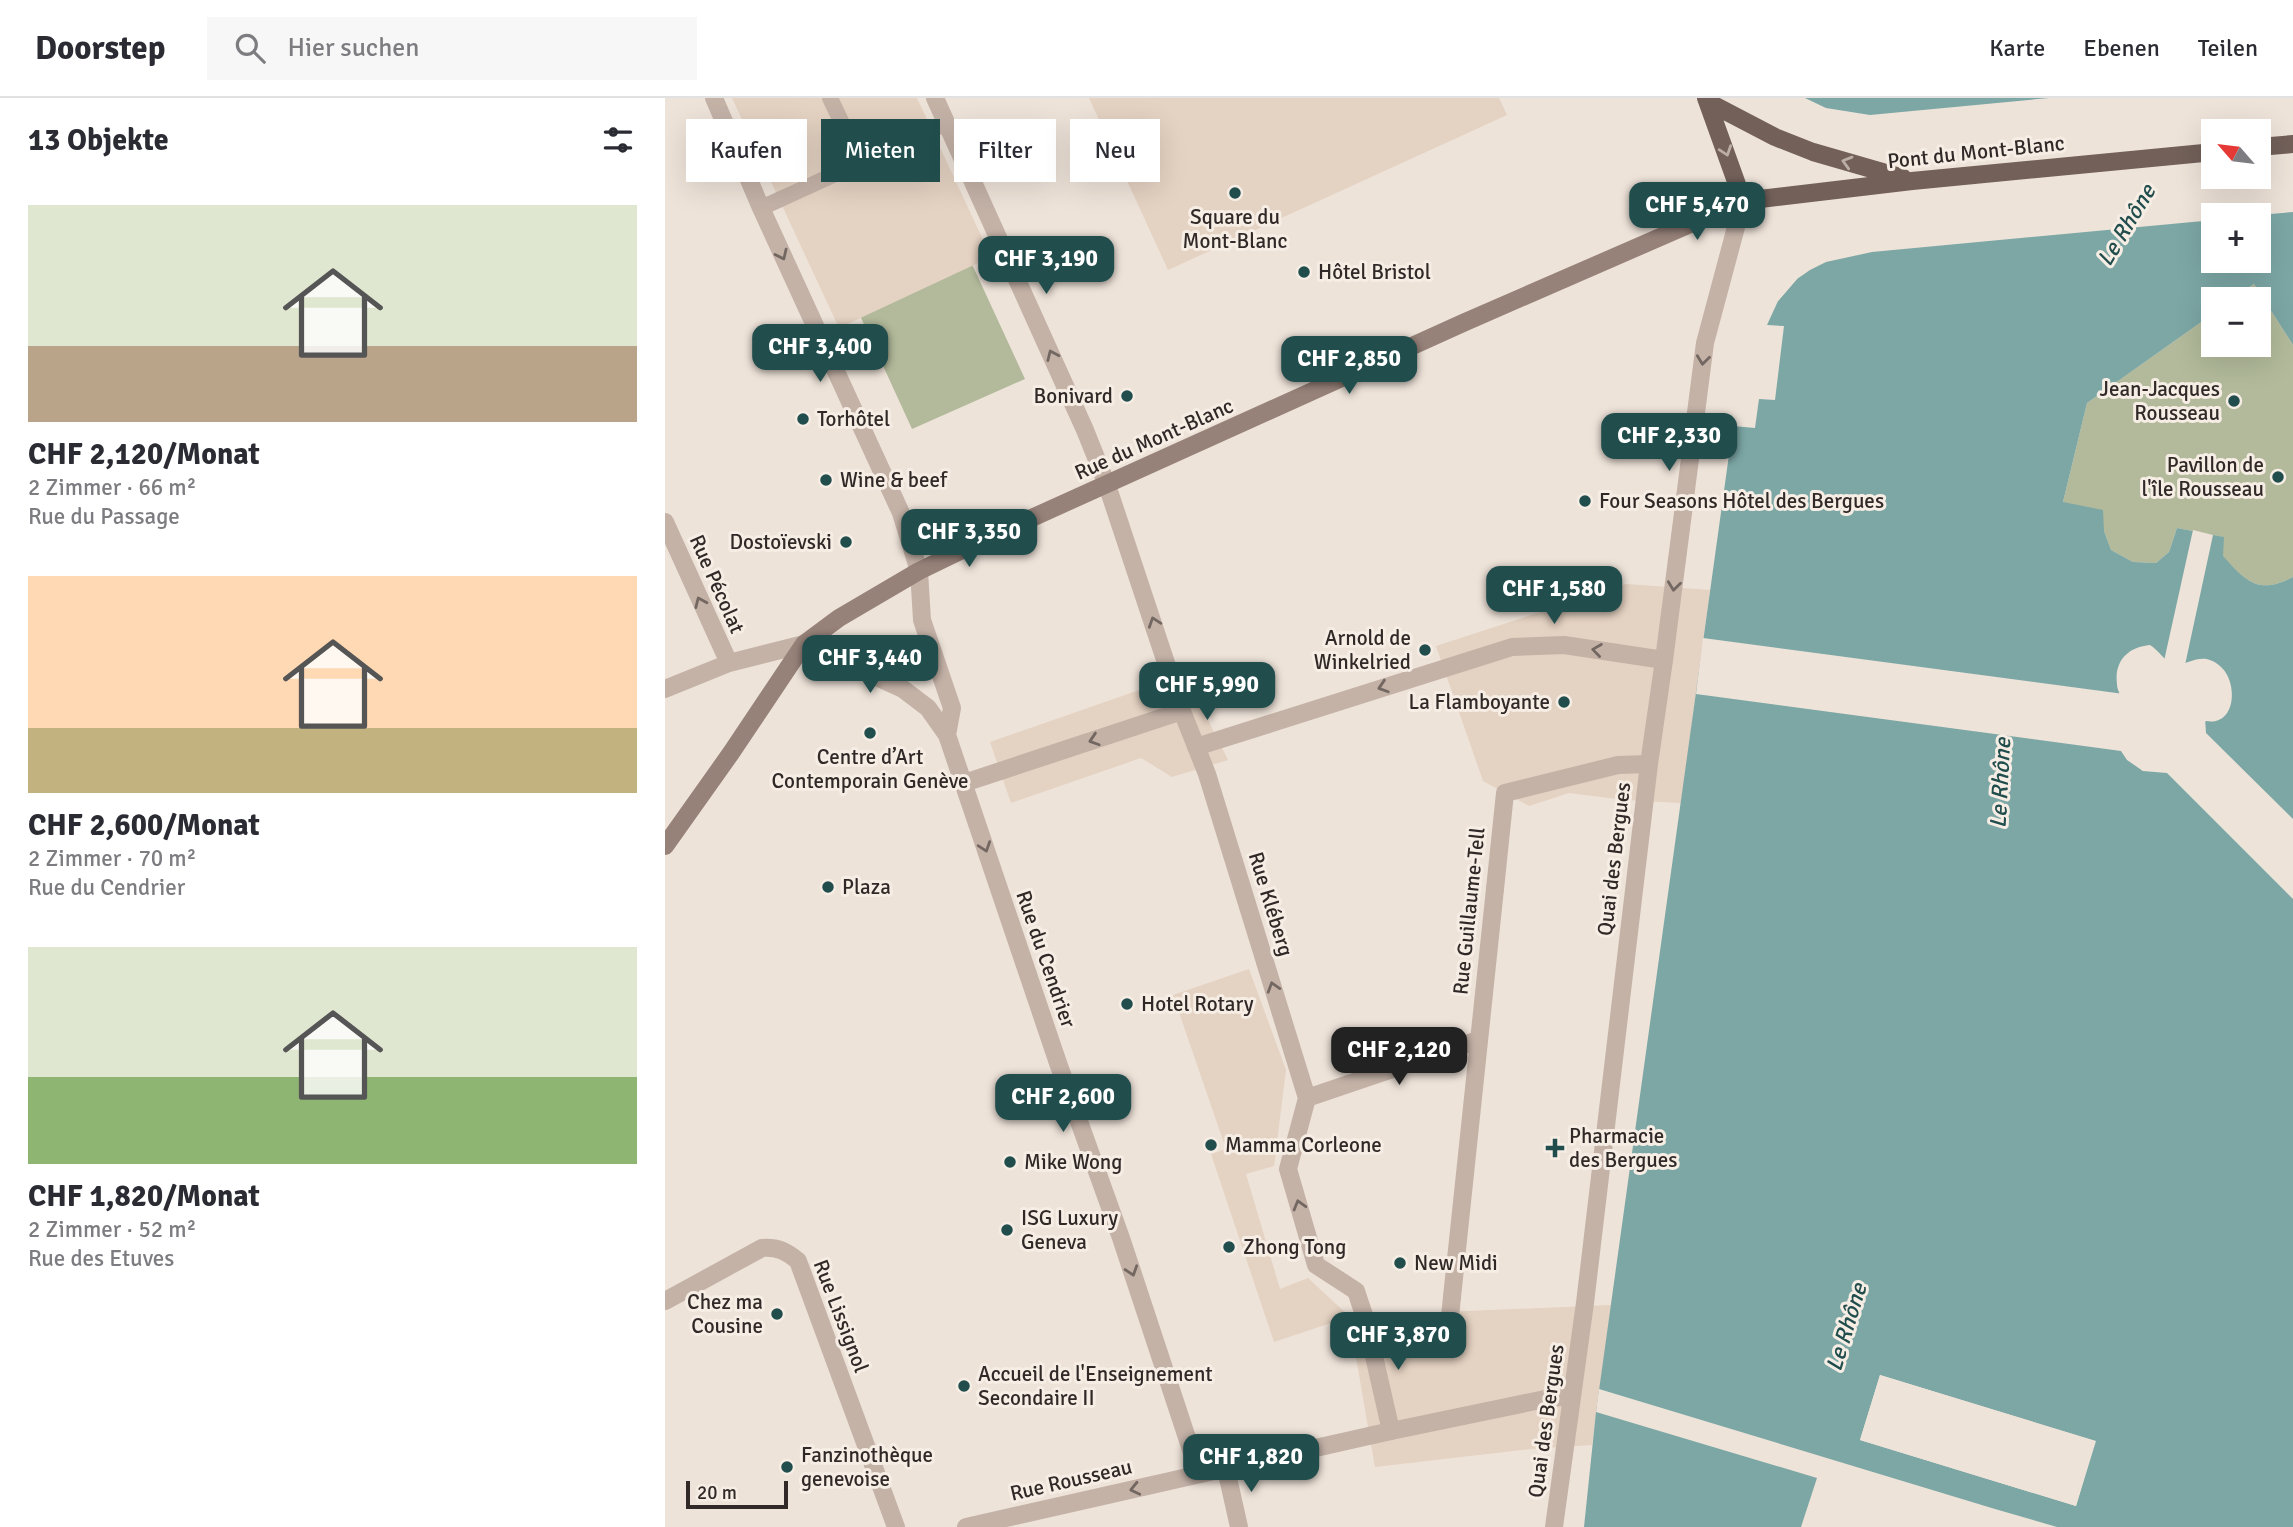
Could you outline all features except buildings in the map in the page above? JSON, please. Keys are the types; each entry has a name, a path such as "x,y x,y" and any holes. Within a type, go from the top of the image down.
{"main road":[{"path":"1707,100 1749,123 1813,152 1912,181"},
{"path":"1707,100 1749,200"},
{"path":"2271,146 2293,144"},
{"name":"Pont du Mont-Blanc","path":"1749,200 1912,181 2201,153"},
{"name":"Rue du Mont-Blanc","path":"804,644 839,618 919,571 1432,337 1749,200"},
{"path":"665,846 804,644"}],"street":[{"name":"Rue du Cendrier","path":"714,98 761,208 898,506 919,571 922,620 952,708 947,735"},
{"name":"Rue Kléberg","path":"935,98 1086,430 1107,485 1182,711 1207,774 1307,1098"},
{"name":"Quai des Bergues","path":"1555,1527 1649,764 1705,343 1749,200"},
{"name":"Rue Pécolat","path":"665,522 729,663"},
{"name":"Rue du Cendrier","path":"804,644 903,689 928,708 947,735 1058,1063 1121,1238 1199,1474"},
{"name":"Rue du Mont-Blanc","path":"665,689 729,663 804,644"},
{"path":"1196,747 1512,647 1564,645 1664,660"},
{"path":"964,783 1182,711"},
{"name":"Rue Guillaume-Tell","path":"1449,1326 1505,793 1618,765 1649,764"},
{"path":"1391,1431 1366,1321 1356,1291 1316,1265 1288,1169 1307,1098 1478,1040"},
{"name":"Rue Lissignol","path":"665,1301 762,1248 787,1252 798,1261 896,1527"},
{"name":"Rue Rousseau","path":"966,1527 1391,1431 1550,1398 1572,1396"},
{"path":"1226,1469 1239,1527"}],"lane":[{"path":"830,98 840,119"},
{"path":"940,126 947,123"},
{"path":"761,208 821,180"}],"green space":[{"path":"958,234 1025,379 912,429 846,285"},
{"path":"2271,311 2293,345 2293,577 2271,585 2254,583 2238,573 2222,556 2223,537 2177,528 2169,552 2156,563 2133,562 2111,550 2104,531 2063,502 2087,403 2201,322 2201,357 2271,357"}],"shaded area":[{"path":"732,98 917,98 927,119 821,119 821,182 940,182 940,147 991,257 839,328 771,182 807,182 807,119 742,119"},
{"name":"Square du Mont-Blanc","path":"1089,98 1499,98 1507,115 1168,270 1128,182 1160,182 1160,119 1099,119"},
{"path":"1626,584 1710,590 1681,803 1569,793 1529,806 1483,781 1436,646"},
{"path":"1194,671 1209,722 1228,760 1172,777 1141,758 1011,803 990,742"},
{"path":"1249,969 1286,1070 1274,1166 1246,1174 1280,1289 1308,1278 1349,1316 1611,1305 1592,1445 1531,1449 1375,1467 1349,1317 1274,1342 1211,1154 1226,1149 1173,995"}],"water":[{"name":"Le Rhône","path":"1800,98 2293,98 2293,345 2271,311 2271,287 2256,287 2254,284 2250,287 2201,287 2201,322 2087,403 2063,502 2103,510 2104,531 2111,550 2133,562 2156,563 2169,552 2177,528 2224,537 2223,556 2239,573 2254,583 2271,585 2293,577 2293,1527 1918,1527 1825,1497 1814,1527 1584,1527 1596,1412 1733,426 1755,428 1759,399 1775,400 1784,326 1767,325 1778,301 1797,279 1805,240","holes":["2150,645 2171,663 2183,664 2201,659 2215,662 2228,676 2231,685 2228,711 2216,721 2206,721 2199,726 2175,769 2143,771 2124,755 2118,742 2118,668 2129,652","1880,1375 2095,1441 2076,1506 1860,1440"]}],"pier":[{"path":"1796,98 1805,98 1826,108 1870,115 2049,98 2293,98 2293,212 2271,214 2271,203 2201,203 2201,221 1872,252 1826,262 1810,270 1797,279 1778,301 1776,297 1794,278 1802,240"},
{"path":"2193,530 2213,535 2185,665 2171,666 2164,661"},
{"path":"1703,638 2124,694 2125,706 2119,728 2124,749 2138,764 2154,770 2172,766 2179,758 2187,735 2196,723 2205,718 2206,733 2293,819 2293,899 2167,773 2143,771 2127,760 2121,751 1696,694"},
{"path":"1880,1375 2096,1441 2076,1506 1860,1440","holes":["1882,1379 2091,1443 2074,1502 1864,1438"]},
{"path":"1599,1389 2057,1527 1907,1527 1827,1501 1818,1527 1801,1527 1817,1478 1596,1412"}],"place":[{"name":"Square du Mont-Blanc","path":"1235,193"},
{"name":"Hôtel Bristol","path":"1304,272"},
{"name":"Bonivard","path":"1127,396"},
{"name":"Jean-Jacques Rousseau","path":"2234,401"},
{"name":"Torhôtel","path":"803,419"},
{"name":"Pavillon de l'île Rousseau","path":"2278,477"},
{"name":"Wine & beef","path":"826,480"},
{"name":"Four Seasons Hôtel des Bergues","path":"1585,501"},
{"name":"Dostoïevski","path":"846,542"},
{"name":"Arnold de Winkelried","path":"1425,650"},
{"name":"La Flamboyante","path":"1564,702"},
{"name":"Centre d’Art Contemporain Genève","path":"870,733"},
{"name":"Plaza","path":"828,887"},
{"name":"Hotel Rotary","path":"1127,1004"},
{"name":"Mamma Corleone","path":"1211,1145"},
{"name":"Pharmacie des Bergues","path":"1555,1148"},
{"name":"Mike Wong","path":"1010,1162"},
{"name":"ISG Luxury Geneva","path":"1007,1230"},
{"name":"Zhong Tong","path":"1229,1247"},
{"name":"New Midi","path":"1400,1263"},
{"name":"Chez ma Cousine","path":"777,1314"},
{"name":"Accueil de l'Enseignement Secondaire II","path":"964,1386"},
{"name":"Fanzinothèque genevoise","path":"787,1467"}]}
